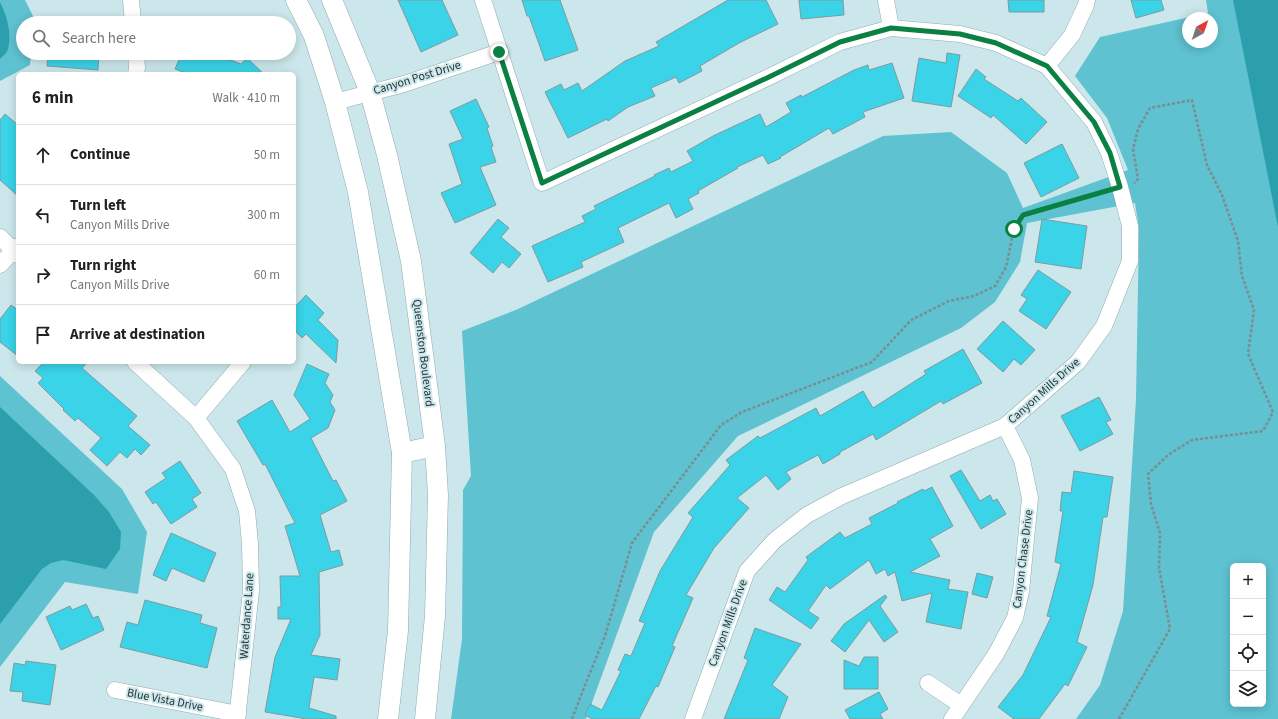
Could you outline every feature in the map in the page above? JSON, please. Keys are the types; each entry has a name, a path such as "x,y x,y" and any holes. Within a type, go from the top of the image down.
{"main road":[{"path":"296,0 314,36 335,102 358,192 402,453 398,631 388,719"},
{"name":"Queenston Boulevard","path":"332,0 370,92 387,155 411,262 435,446 438,495 435,616 425,719"},
{"path":"402,453 435,446"}],"street":[{"path":"131,0 132,16"},
{"path":"483,0 499,52"},
{"path":"886,0 891,28"},
{"path":"1047,66 1072,35 1087,0"},
{"name":"Canyon Mills Drive","path":"499,52 542,183 769,77 840,42 891,28 960,34 996,43 1047,66 1094,122 1110,153 1120,187 1130,226 1130,261 1104,326 1078,362 1005,426 842,496 807,516 775,540 747,571 693,719"},
{"name":"Canyon Post Drive","path":"335,102 404,84 499,52"},
{"path":"136,60 136,72"},
{"path":"0,237 16,250"},
{"path":"0,265 16,252"},
{"name":"Waterdance Lane","path":"137,364 196,418 233,469 247,511 250,544 251,591 237,716"},
{"path":"196,418 241,364"},
{"name":"Canyon Chase Drive","path":"952,719 996,654 1015,618 1021,591 1030,498 1022,460 1005,426"},
{"path":"928,683 961,705"},
{"name":"Blue Vista Drive","path":"115,690 237,716"}],"path":[{"path":"572,719 605,636 632,544 721,424 742,412 872,362 911,320 949,300 974,296 995,286 1006,267 1014,229 1023,215 1134,184 1138,179 1133,149 1138,129 1150,108 1192,100 1207,165 1222,194 1238,241 1242,276 1254,310 1248,354 1273,412 1263,431 1192,440 1168,455 1148,474 1151,504 1160,533 1159,568 1170,629 1119,719"}],"shaded area":[{"path":"0,0 25,0 33,16 16,16 16,60 30,60 30,65 0,81"},
{"path":"1206,0 1278,0 1278,719 1076,719 1100,685 1123,611 1136,399 1139,229 1135,203 1027,223 1020,262 995,302 961,328 738,436 654,532 586,719 451,719 462,639 463,490 471,476 462,331 518,309 883,136 951,132 1007,173 1023,208 1128,170 1107,118 1075,76 1100,37 1182,19 1182,48 1218,48 1218,12 1208,12"},
{"path":"1233,0 1278,0 1278,227"},
{"path":"0,2 7,19 9,43 5,54 0,59"},
{"path":"0,376 122,489 147,532 138,594 65,582 0,667"},
{"path":"0,407 94,495 109,512 121,532 120,549 106,569 63,560 51,563 42,569 0,624"}],"building":[{"path":"398,0 442,0 458,35 421,52"},
{"path":"522,0 560,0 578,50 545,61"},
{"path":"728,0 766,0 778,24 739,43 700,66 702,71 679,83 676,77 651,88 655,96 628,107 608,121 607,119 568,138 545,92 561,84 564,90 578,83 582,91 625,61 659,46 656,42"},
{"path":"799,0 843,0 844,15 801,19"},
{"path":"1008,0 1044,0 1044,12 1009,12"},
{"path":"1131,0 1161,0 1164,10 1136,18"},
{"path":"947,53 960,55 951,107 912,101 919,58 946,63"},
{"path":"47,60 99,60 98,70 47,66"},
{"path":"179,60 230,60 241,64 245,60 249,60 262,72 183,72 175,69"},
{"path":"892,63 904,98 863,112 865,117 833,134 829,128 780,157 781,158 768,164 763,155 737,167 738,168 698,191 699,193 688,199 693,209 676,218 669,203 618,228 624,242 581,262 583,267 548,282 532,246 585,222 582,216 596,209 594,206 669,168 671,172 693,161 687,151 713,136 760,114 766,127 791,112 786,103 801,95 802,97 854,70 868,65 869,70"},
{"path":"976,69 986,77 984,79 1018,101 1021,98 1047,122 1026,144 993,115 991,118 958,96"},
{"path":"476,99 489,127 487,128 496,162 480,167 496,205 455,223 441,193 462,184 449,144 463,139 450,111"},
{"path":"5,114 16,123 16,194 0,180 0,120"},
{"path":"1062,144 1079,178 1041,197 1024,163"},
{"path":"498,219 509,228 501,237 521,254 509,268 502,262 493,273 470,253"},
{"path":"1042,219 1087,226 1081,269 1035,262"},
{"path":"1038,270 1071,292 1046,329 1019,311 1027,299 1021,295"},
{"path":"306,295 324,313 318,320 338,340 336,363 306,334 302,338 296,332 296,306"},
{"path":"11,305 16,309 16,354 0,342 0,319"},
{"path":"1003,321 1035,350 1021,365 1014,359 1003,372 977,349"},
{"path":"963,349 982,383 943,404 941,401 876,440 873,434 840,452 840,454 823,464 818,455 786,472 791,479 778,490 766,475 737,498 749,508 714,548 686,595 693,598 672,646 675,647 658,687 656,686 639,719 592,719 585,715 590,704 602,710 621,671 618,670 625,654 631,656 645,623 639,621 660,571 693,517 688,513 730,465 726,460 758,436 760,438 816,408 820,416 863,391 873,408 926,374 924,371"},
{"path":"42,364 86,364 82,368 137,416 128,426 150,445 141,455 135,449 127,458 120,452 107,466 90,450 101,438 78,418 75,421 63,410 64,409 38,383 43,378 35,371"},
{"path":"307,364 329,374 325,383 333,395 330,402 335,410 328,428 311,438 333,481 336,480 347,501 320,515 331,552 339,550 343,565 319,572 320,635 311,655 340,659 337,680 314,677 309,708 336,716 336,719 307,719 265,712 275,657 291,619 278,619 278,607 281,607 280,576 300,576 285,526 295,523 265,464 263,465 237,421 272,400 290,432 310,419 294,395"},
{"path":"1099,397 1111,420 1106,422 1113,434 1080,451 1061,416"},
{"path":"180,461 201,493 192,499 197,507 171,524 156,502 153,504 145,492 166,478 162,473"},
{"path":"961,470 980,501 990,495 993,501 997,499 1006,514 981,529 950,476"},
{"path":"1074,471 1113,477 1107,517 1103,517 1093,585 1077,642 1087,647 1068,686 1065,684 1039,719 1014,719 998,707 1023,675 1051,617 1047,616 1061,564 1055,562 1063,511 1060,511 1062,492 1071,493"},
{"path":"932,487 953,526 930,539 940,556 910,572 950,580 948,589 968,592 961,629 926,622 932,593 902,601 895,572 888,576 885,569 876,574 869,560 830,589 826,585 808,611 819,618 811,629 769,600 777,587 785,592 808,560 806,557 840,532 845,538 872,524 869,518 923,489 924,491"},
{"path":"171,533 216,553 204,582 172,568 166,581 153,575"},
{"path":"977,573 993,577 987,598 972,594"},
{"path":"885,595 887,597 880,606 898,632 884,642 869,620 845,652 831,641 844,624"},
{"path":"145,600 202,615 200,623 217,628 207,668 120,647 127,622 138,625"},
{"path":"86,604 93,618 98,616 104,630 61,650 46,617 70,606 72,610"},
{"path":"755,628 801,644 772,685 788,697 779,719 724,719 748,660 744,658"},
{"path":"864,657 878,657 878,689 844,689 844,660 859,666"},
{"path":"26,661 56,665 50,705 22,701 23,692 10,691 14,663 25,665"},
{"path":"879,692 888,709 880,714 883,719 850,719 845,710"}],"route":[{"path":"499,52 542,183 769,77 840,42 891,28 919,29 960,34 996,43 1047,66 1094,122 1110,153 1120,187 1023,215 1014,229"}]}
